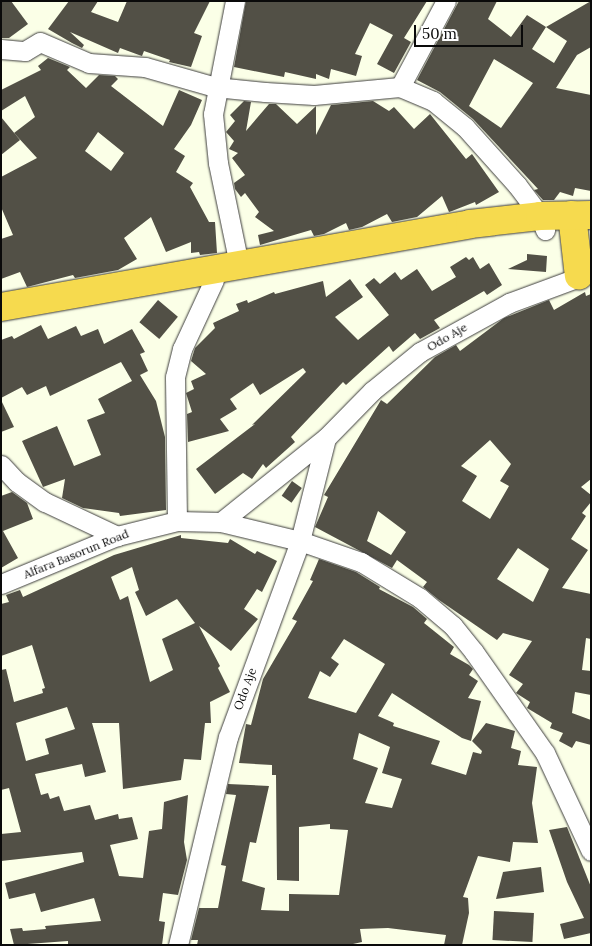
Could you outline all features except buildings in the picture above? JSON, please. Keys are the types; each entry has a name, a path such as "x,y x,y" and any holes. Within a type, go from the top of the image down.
{"highway":[{"path":"1,307 470,224 582,222 585,274"},
{"path":"1,319 214,280 457,240 542,223"}],"street":[{"path":"235,1 215,87 213,114 218,163 239,264"},
{"path":"400,86 446,1"},
{"path":"1,49 25,51 40,42 89,63 145,66 215,87 314,95 400,86 433,101 465,127 517,185 542,223"},
{"name":"Odo Aje","path":"221,522 326,438 372,391 420,352 509,303 585,274"},
{"path":"177,521 175,377 182,349 214,280"},
{"name":"Odo Aje","path":"178,945 228,737 300,541 326,438"},
{"path":"1,465 17,482 45,502 117,536"},
{"name":"Alfara Basorun Road","path":"1,584 117,536 177,521 221,522 300,541 361,562 392,579 420,598 453,626 545,753 591,851"}]}
